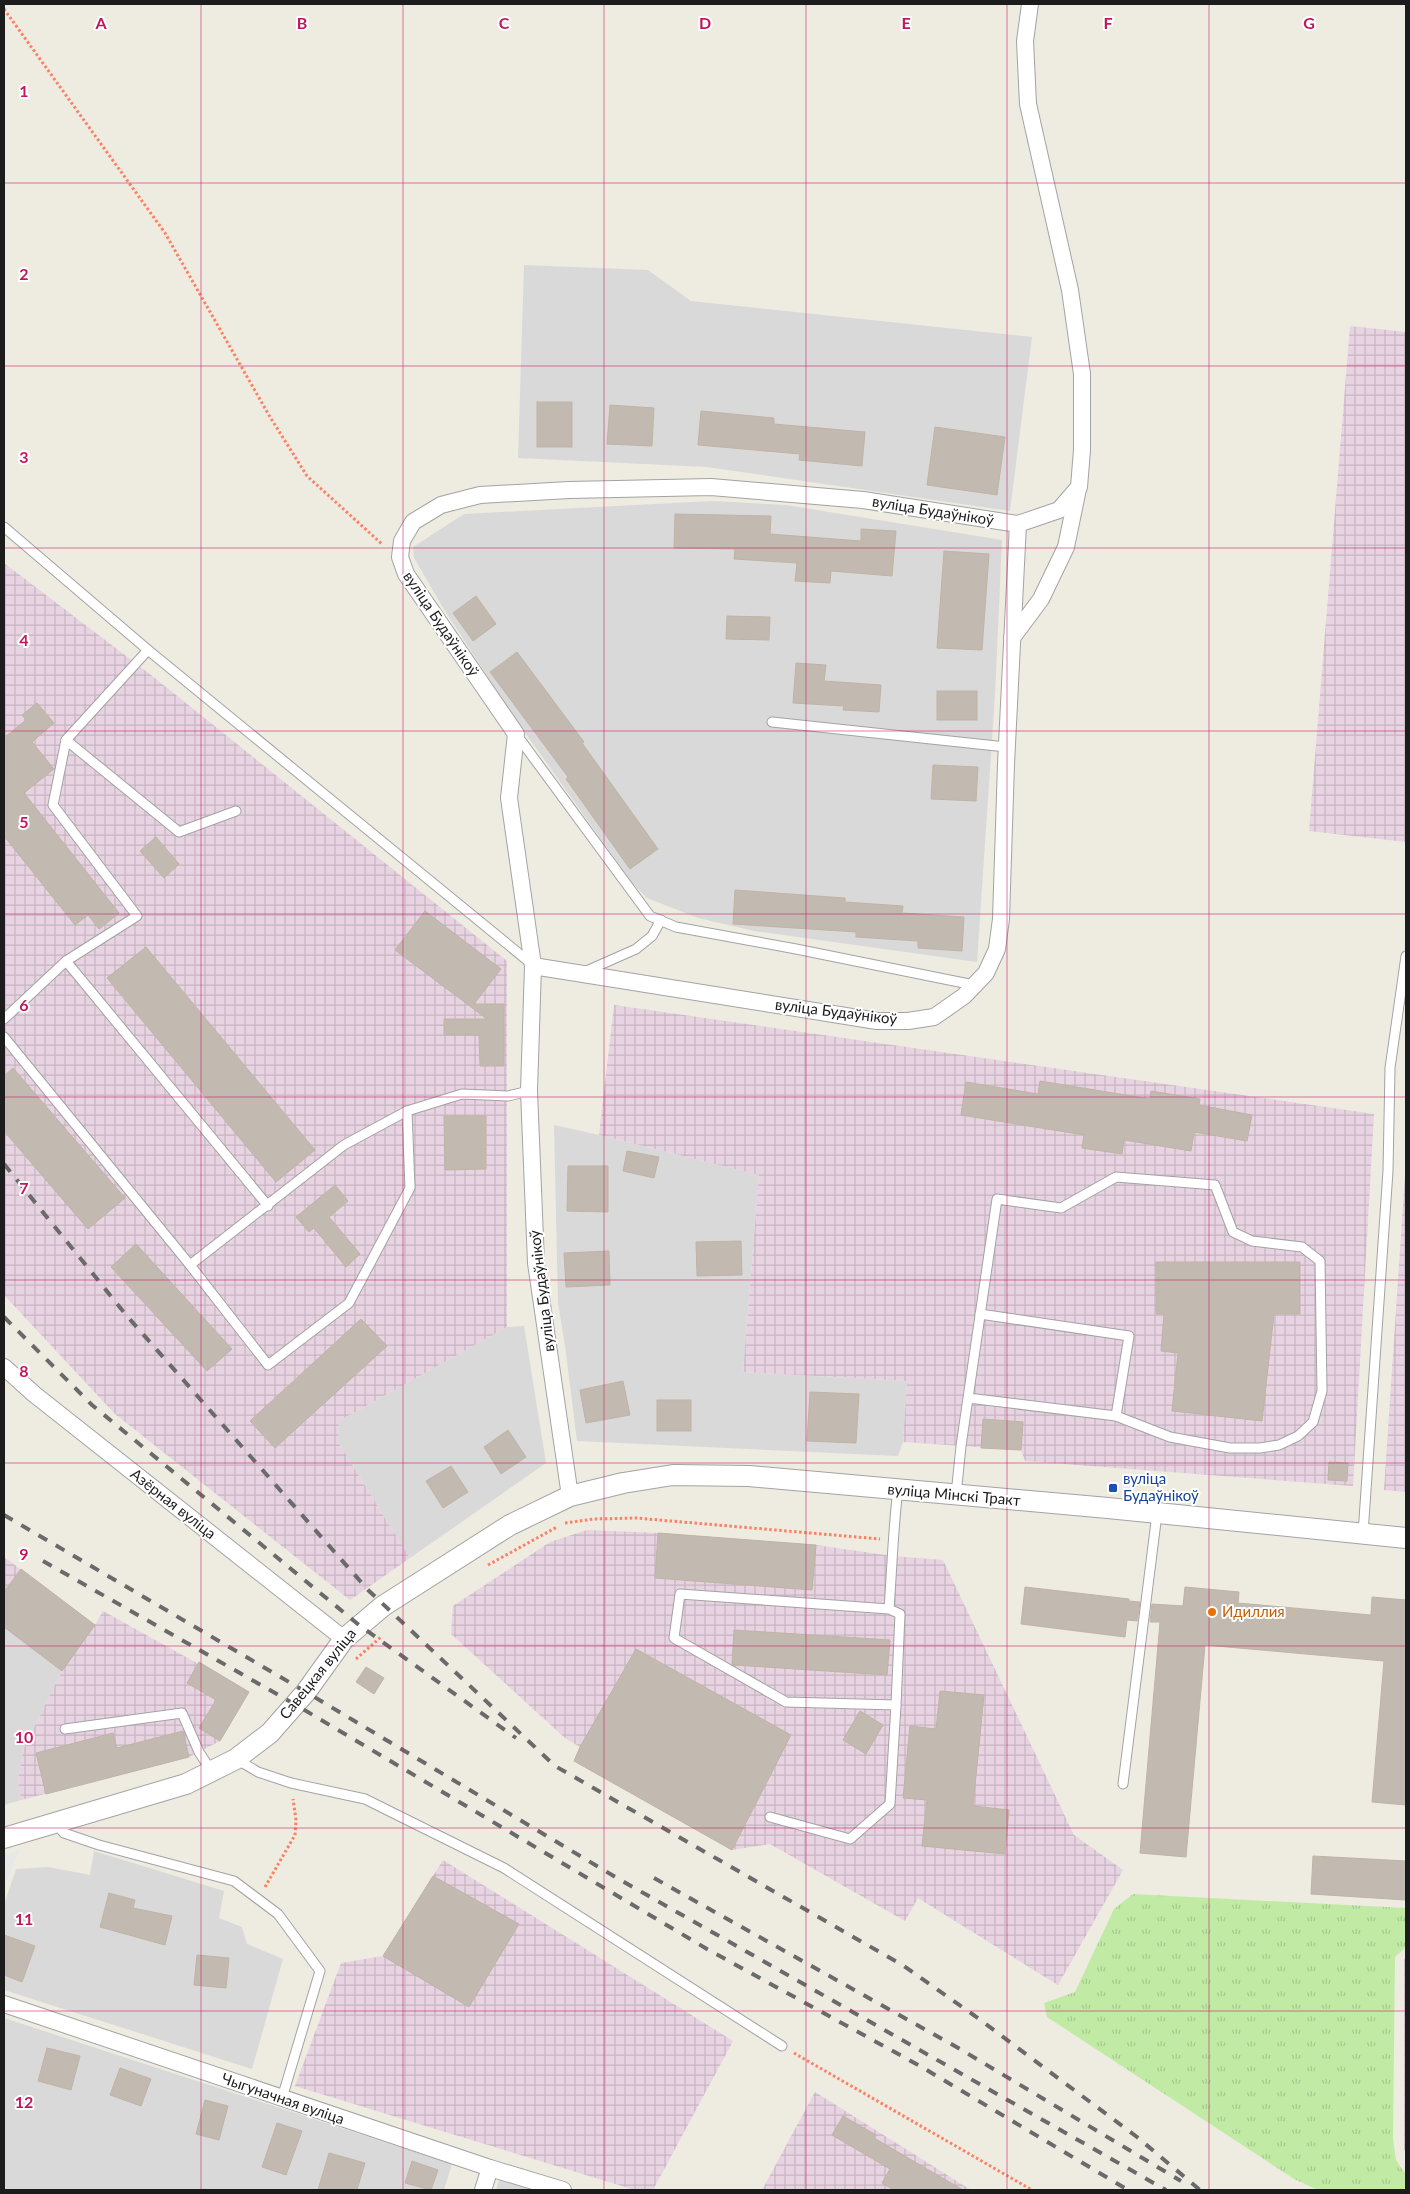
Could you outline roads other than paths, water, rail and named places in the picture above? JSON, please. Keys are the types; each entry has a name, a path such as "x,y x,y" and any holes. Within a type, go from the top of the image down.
{"street":[{"path":"1012,638 1041,599 1066,547 1079,487 1082,450 1082,374 1070,290 1028,104 1025,41 1030,4"},
{"path":"1018,524 1058,510 1079,487"},
{"name":"вуліца Будаўнікоў","path":"533,966 877,1021 908,1021 934,1017 964,996 986,973 997,949 1001,919 1006,747 1018,524 863,500 712,488 570,490 480,495 442,505 413,522 402,541 400,557 406,574 516,734 509,798 533,966 529,1091 536,1263 570,1496"},
{"name":"Азёрная вуліца","path":"4,1367 34,1394 344,1639"},
{"name":"вуліца Мінскі Тракт","path":"510,1526 570,1496 623,1483 673,1475 748,1476 1406,1538"},
{"name":"Савецкая вуліца","path":"4,1838 186,1784 236,1759 270,1733 296,1705 344,1639 383,1606 510,1526"},
{"name":"Чыгуначная вуліца","path":"4,2004 490,2168 563,2190"},
{"path":"483,2190 490,2168"}],"lane":[{"path":"4,527 148,650 533,966"},
{"path":"4,1018 66,962 137,916 53,805 66,740 148,650"},
{"path":"772,722 1006,747"},
{"path":"516,734 650,916 676,927 974,985"},
{"path":"66,740 179,832 236,811"},
{"path":"581,974 636,949 652,936 661,920"},
{"path":"1364,1534 1388,1171 1390,1068 1406,956"},
{"path":"66,962 268,1206"},
{"path":"4,1037 268,1364 349,1303 410,1188 407,1111"},
{"path":"190,1265 344,1145 407,1111 462,1094 508,1096 529,1091"},
{"path":"956,1495 968,1398 997,1199 1061,1208 1116,1176 1214,1184 1233,1232 1252,1241 1302,1248 1320,1261 1322,1391 1313,1422 1298,1436 1279,1445 1260,1448 1230,1448 1170,1437 1116,1416 968,1398"},
{"path":"980,1314 1129,1336 1116,1416"},
{"path":"889,1609 893,1556 892,1540 898,1489"},
{"path":"1123,1784 1158,1514"},
{"path":"770,1817 850,1839 890,1804 896,1705 900,1614 889,1609 680,1594 674,1638 786,1702 896,1705"},
{"path":"65,1729 182,1713 199,1752 212,1772"},
{"path":"236,1759 258,1772 292,1783 365,1799 504,1868 782,2046"},
{"path":"54,1823 64,1833 99,1845 234,1881 278,1914 320,1971 282,2098"}],"railway":[{"path":"4,1164 127,1316 368,1590 555,1766 904,1966 975,2016 1137,2137 1200,2190"},
{"path":"4,1317 92,1405 359,1625 516,1738"},
{"path":"4,1515 306,1692 617,1878 1166,2190"},
{"path":"43,1561 296,1705 707,1949 920,2066 1128,2190"},
{"path":"654,1878 960,2049 1181,2181"}],"place":[{"name":"вуліца Будаўнікоў","path":"1113,1488"},
{"name":"Идиллия","path":"1212,1612"}]}
